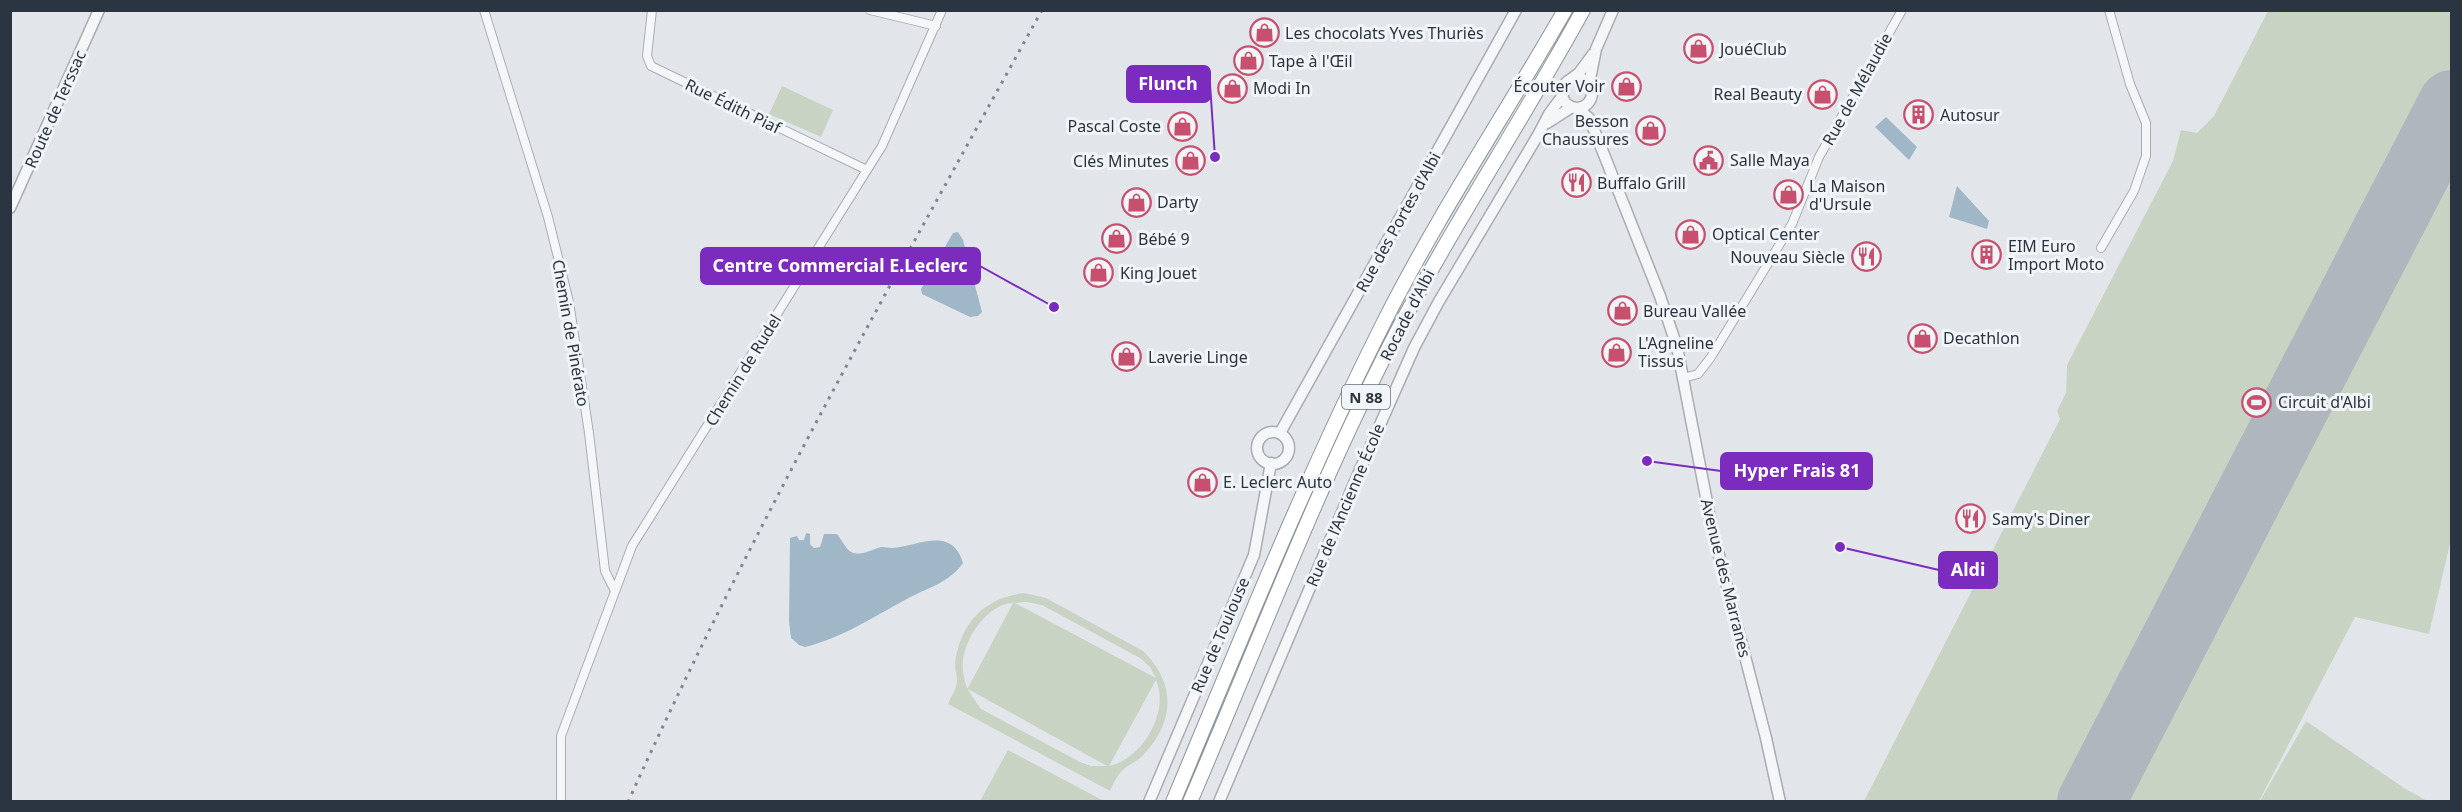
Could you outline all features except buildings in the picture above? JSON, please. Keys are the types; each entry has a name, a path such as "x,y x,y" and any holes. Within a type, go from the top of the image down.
{"highway":[{"name":"Rocade d'Albi","path":"1173,801 1320,460 1384,323 1424,249 1564,10"},
{"name":"Rocade d'Albi","path":"1190,801 1326,484 1398,330 1439,255 1583,10"}],"street":[{"name":"Route de Terssac","path":"10,208 99,10"},
{"name":"Chemin de Pinérato","path":"484,10 539,185 569,302 589,433 605,571 615,591"},
{"name":"Rue Édith Piaf","path":"652,10 646,56 651,66 867,171"},
{"path":"870,10 936,26"},
{"name":"Chemin de Rudel","path":"561,801 561,736 633,546 882,146 942,10"},
{"name":"Rue des Portes d'Albi","path":"1280,434 1515,10"},
{"path":"1574,107 1563,95 1564,86 1579,73 1596,49 1613,10"},
{"name":"Rue de Mélaudie","path":"1683,378 1698,374 1711,357 1792,224 1819,157 1902,10"},
{"path":"2101,248 2134,191 2146,156 2146,123 2130,84 2109,10"},
{"path":"1544,125 1557,114 1590,101 1592,93 1589,84 1596,49"},
{"path":"1571,79 1581,78 1589,84"},
{"name":"Rue de l’Ancienne École","path":"1219,801 1414,348 1549,114 1563,95"},
{"name":"Avenue des Marranes","path":"1590,101 1589,118 1660,296 1677,347 1712,528 1780,801"},
{"name":"Avenue des Marranes","path":"1574,107 1589,118"},
{"path":"1268,433 1280,434 1288,441 1288,452 1282,460 1270,463 1260,456 1259,442 1268,433"},
{"name":"Rue de Toulouse","path":"1149,801 1254,555 1270,463"}],"green space":[{"name":"Circuit d'Albi","path":"2268,11 2451,11 2452,535 2429,634 2355,617 2259,801 1864,801 2060,419 2057,411 2066,393 2067,365 2173,161 2181,130 2197,133 2214,116"},
{"path":"782,86 833,110 821,137 769,114"},
{"path":"1024,593 1046,598 1143,651 1154,663 1161,676 1168,702 1162,728 1142,757 1120,773 1110,791 948,704 957,682 955,664 958,649 968,625 986,607 1010,596","holes":["1026,602 1042,605 1140,658 1150,667 1156,678 1015,603","1013,603 967,688 963,664 969,641 987,615 1004,605","1156,680 1159,706 1150,732 1133,754 1109,766","968,689 1107,766 1091,766 1080,762 981,709"]},
{"path":"2306,721 2404,788 2427,801 2260,801"},
{"path":"1008,750 1104,801 980,801"}],"water":[{"path":"1886,117 1917,147 1909,160 1875,127"},
{"path":"1957,186 1989,221 1987,229 1949,217"},
{"path":"958,232 963,240 982,312 978,316 970,317 922,294 921,289 953,233"},
{"path":"806,533 810,534 810,544 814,548 820,547 824,534 837,534 849,551 858,553 881,547 892,548 933,540 943,541 951,544 958,551 963,563 951,576 936,585 844,633 805,647 791,638 789,622 790,538 797,536 799,540 804,540"}],"runway":[{"path":"2091,802 2452,104"}],"railway":[{"path":"628,802 724,600 775,501 880,304 1042,10"}],"place":[{"name":"Les chocolats Yves Thuriès","path":"1264,33"},
{"name":"JouéClub","path":"1699,49"},
{"name":"Tape à l'Œil","path":"1248,61"},
{"name":"Écouter Voir","path":"1626,86"},
{"name":"Modi In","path":"1232,88"},
{"name":"Real Beauty","path":"1823,94"},
{"name":"Autosur","path":"1919,115"},
{"name":"Pascal Coste","path":"1182,126"},
{"name":"Besson Chaussures","path":"1650,130"},
{"name":"Flunch","path":"1215,157"},
{"name":"Salle Maya","path":"1709,160"},
{"name":"Clés Minutes","path":"1190,161"},
{"name":"Buffalo Grill","path":"1576,183"},
{"name":"La Maison d'Ursule","path":"1788,195"},
{"name":"Darty","path":"1136,202"},
{"name":"Optical Center","path":"1691,234"},
{"name":"Bébé 9","path":"1117,239"},
{"name":"EIM Euro Import Moto","path":"1987,255"},
{"name":"Nouveau Siècle","path":"1866,257"},
{"name":"King Jouet","path":"1099,273"},
{"name":"Centre Commercial E.Leclerc","path":"1054,307"},
{"name":"Bureau Vallée","path":"1622,311"},
{"name":"Decathlon","path":"1922,338"},
{"name":"L'Agneline Tissus","path":"1617,352"},
{"name":"Laverie Linge","path":"1127,357"},
{"name":"Circuit d'Albi","path":"2257,402"},
{"name":"Hyper Frais 81","path":"1647,461"},
{"name":"E. Leclerc Auto","path":"1202,482"},
{"name":"Samy's Diner","path":"1971,519"},
{"name":"Aldi","path":"1840,547"}]}
